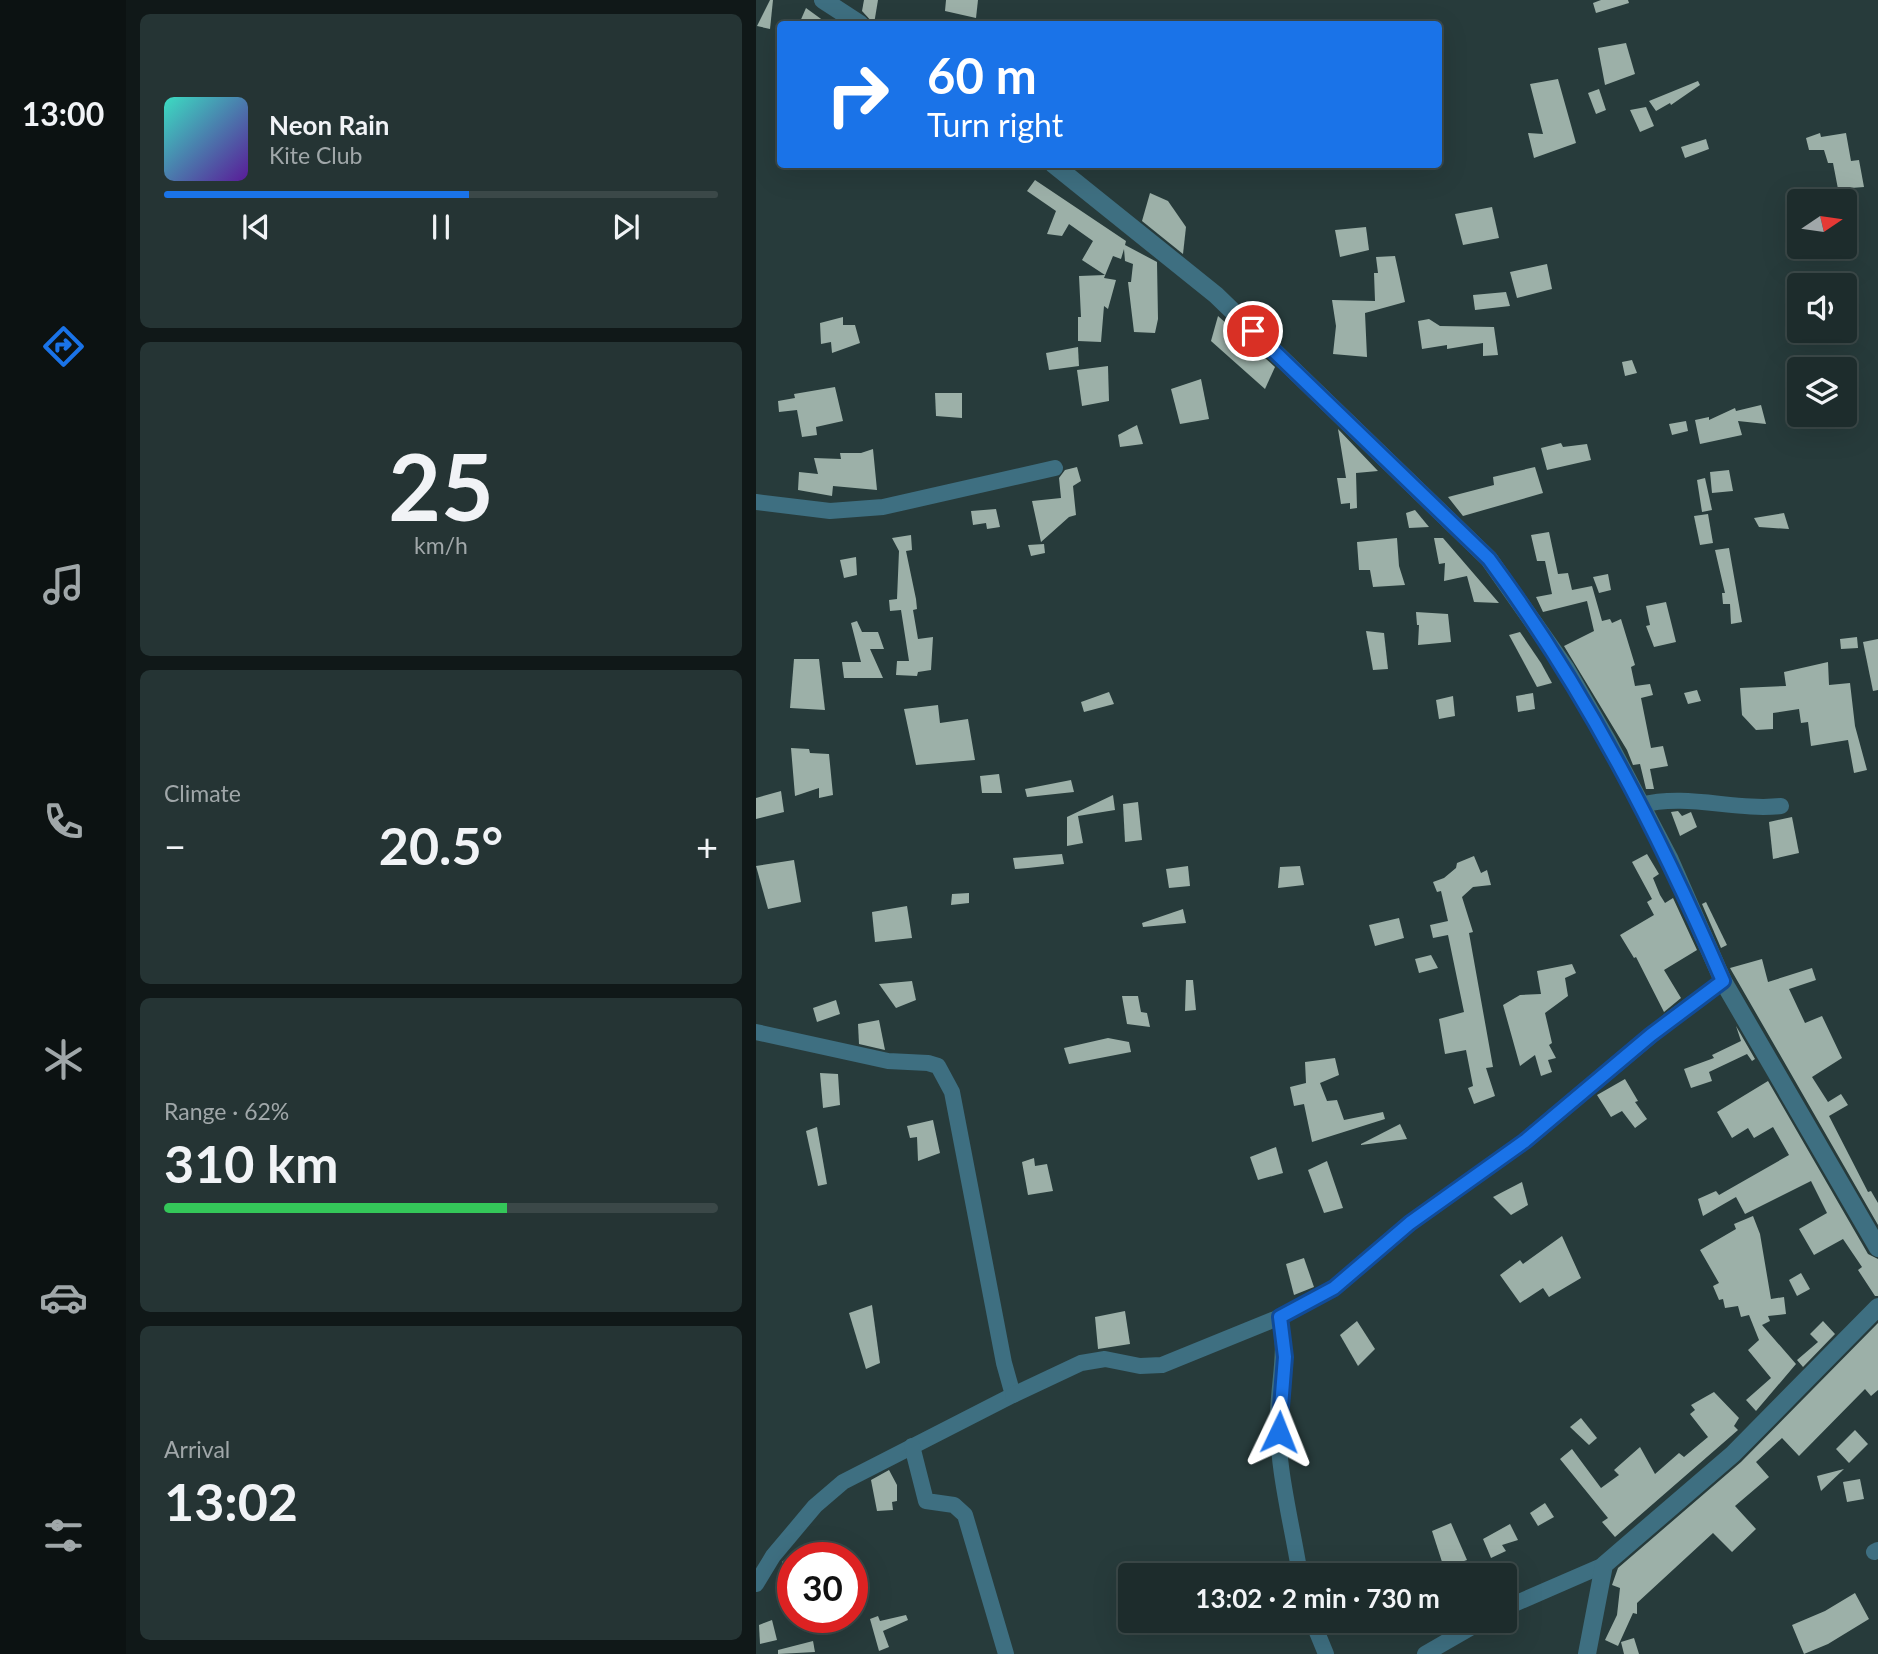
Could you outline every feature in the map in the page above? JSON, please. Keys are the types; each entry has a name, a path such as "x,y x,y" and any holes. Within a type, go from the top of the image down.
{"street":[{"path":"823,0 855,21"},
{"path":"1058,168 1216,295 1489,559 1566,669 1670,860 1723,981 1878,1248"},
{"path":"756,502 830,511 883,507 1055,468"},
{"path":"1641,805 1672,800 1752,807 1781,806"},
{"path":"756,1584 773,1556 815,1506 843,1482 912,1446 1081,1363 1105,1359 1140,1366 1163,1365 1280,1317 1334,1288 1410,1223 1525,1141 1651,1035 1723,981"},
{"path":"756,1032 888,1060 929,1063 938,1066 945,1075 953,1092 1004,1363 1013,1395"},
{"path":"1517,1603 1604,1565 1733,1454 1878,1307"},
{"path":"1280,1317 1285,1357 1278,1414 1280,1450 1298,1563"},
{"path":"912,1446 926,1502 954,1505 965,1515 1006,1654"},
{"path":"1587,1654 1604,1565"},
{"path":"1317,1633 1326,1654"},
{"path":"1424,1654 1461,1633"}],"building":[{"path":"770,0 773,0 770,29 757,26"},
{"path":"864,0 878,0 874,21 862,11"},
{"path":"946,0 978,0 976,18 945,11"},
{"path":"1601,0 1628,0 1629,3 1596,13 1593,3"},
{"path":"806,8 824,21 800,21"},
{"path":"1626,43 1635,74 1605,85 1598,48"},
{"path":"1558,79 1576,143 1534,158 1528,133 1543,134 1530,84"},
{"path":"1698,81 1700,85 1671,105 1670,103 1656,111 1649,101"},
{"path":"1599,89 1606,110 1596,114 1588,93"},
{"path":"1646,107 1654,126 1640,132 1630,110"},
{"path":"1820,133 1821,137 1846,133 1851,161 1859,160 1864,187 1838,189 1833,163 1828,163 1824,150 1809,150 1806,138"},
{"path":"1706,139 1709,149 1685,158 1681,147"},
{"path":"1035,180 1126,241 1125,245 1157,262 1158,319 1155,333 1134,332 1128,282 1131,282 1133,264 1125,261 1124,249 1121,259 1113,256 1104,278 1116,280 1108,309 1104,306 1101,342 1078,341 1078,317 1081,317 1079,276 1105,275 1082,260 1093,241 1069,224 1062,236 1047,234 1056,211 1027,191"},
{"path":"1150,193 1168,201 1186,227 1183,254 1142,221"},
{"path":"1492,207 1499,238 1463,245 1455,214"},
{"path":"1366,227 1369,250 1340,257 1335,230"},
{"path":"1395,256 1405,302 1365,313 1367,357 1333,354 1336,326 1332,300 1375,301 1374,273 1378,273 1376,257"},
{"path":"1547,264 1552,289 1517,298 1510,272"},
{"path":"1506,292 1510,306 1475,310 1473,295"},
{"path":"1218,316 1275,367 1265,389 1211,341"},
{"path":"843,317 843,325 855,325 860,343 832,353 831,342 821,344 820,323"},
{"path":"1429,319 1440,326 1494,327 1498,355 1483,356 1483,343 1447,349 1447,345 1422,349 1418,321"},
{"path":"1078,347 1079,366 1049,370 1046,353"},
{"path":"1632,360 1637,373 1625,376 1622,362"},
{"path":"1108,366 1109,401 1082,406 1077,370"},
{"path":"1201,379 1209,419 1180,424 1171,389"},
{"path":"835,387 843,421 816,427 817,435 802,437 797,410 779,412 778,401 795,398 794,394"},
{"path":"935,393 962,393 962,418 936,416"},
{"path":"1761,405 1766,424 1738,421 1742,435 1700,444 1695,420 1709,417 1709,420 1735,408 1736,411"},
{"path":"1686,421 1688,431 1672,435 1669,424"},
{"path":"1137,425 1143,444 1120,447 1118,435"},
{"path":"1338,429 1378,471 1356,473 1357,508 1350,509 1350,503 1341,504 1337,478 1346,478"},
{"path":"1561,443 1563,447 1587,444 1591,460 1547,470 1541,448"},
{"path":"873,449 877,490 833,486 832,496 798,490 799,472 818,474 814,458 841,459 840,453 861,453"},
{"path":"1077,467 1081,481 1073,486 1076,515 1069,517 1041,542 1032,501 1061,498 1059,478 1065,470"},
{"path":"1535,467 1543,493 1463,516 1448,497 1494,485 1493,477"},
{"path":"1729,470 1733,491 1712,493 1710,472"},
{"path":"1705,478 1712,510 1702,512 1697,480"},
{"path":"996,509 1000,527 987,529 986,523 973,525 971,511"},
{"path":"1415,510 1429,527 1409,528 1406,513"},
{"path":"1784,513 1789,529 1759,527 1754,518"},
{"path":"1708,514 1713,543 1700,545 1694,516"},
{"path":"1549,532 1558,574 1568,573 1572,590 1592,586 1602,621 1610,619 1612,623 1621,619 1635,665 1631,667 1635,686 1650,684 1653,695 1641,698 1651,748 1663,746 1668,766 1650,769 1654,789 1646,789 1640,764 1633,765 1627,750 1564,646 1594,631 1587,601 1543,612 1536,597 1552,594 1545,561 1537,561 1531,535"},
{"path":"911,535 912,550 906,551 916,599 917,609 913,610 918,639 933,637 931,670 918,672 917,676 896,675 897,661 909,661 901,610 890,611 889,600 897,599 899,551 892,538"},
{"path":"1397,538 1399,566 1405,585 1373,587 1370,570 1359,570 1357,542"},
{"path":"1434,538 1443,538 1499,603 1474,602 1467,576 1444,581 1445,563 1439,564"},
{"path":"1044,544 1045,553 1031,556 1028,545"},
{"path":"1729,548 1742,622 1731,624 1730,604 1723,604 1722,593 1725,593 1715,550"},
{"path":"856,557 857,575 844,578 840,560"},
{"path":"1608,574 1611,590 1599,593 1593,577"},
{"path":"1666,602 1676,642 1654,647 1646,626 1650,625 1646,606"},
{"path":"1416,612 1448,614 1451,642 1418,645 1419,625"},
{"path":"857,621 862,632 878,632 884,649 870,649 883,678 844,678 842,662 861,662 851,623"},
{"path":"1366,631 1384,633 1388,669 1373,670"},
{"path":"1520,632 1552,683 1537,687 1509,635"},
{"path":"1857,637 1858,648 1841,649 1840,639"},
{"path":"1878,639 1878,690 1873,691 1863,642"},
{"path":"794,659 819,659 825,710 790,708"},
{"path":"1828,662 1829,685 1850,683 1855,726 1867,770 1854,773 1848,740 1811,746 1808,722 1801,723 1799,709 1773,713 1773,729 1756,730 1742,715 1740,688 1786,686 1784,672"},
{"path":"1697,690 1701,701 1688,704 1684,693"},
{"path":"1109,692 1114,704 1084,712 1081,702"},
{"path":"1533,693 1535,709 1518,712 1516,696"},
{"path":"1453,696 1455,716 1439,719 1436,700"},
{"path":"938,705 940,723 968,719 975,760 916,765 904,709"},
{"path":"791,748 829,754 833,795 819,798 819,788 795,796"},
{"path":"999,774 1002,793 982,793 980,776"},
{"path":"1071,780 1074,792 1027,797 1025,789"},
{"path":"781,791 784,812 756,819 756,798"},
{"path":"1113,795 1115,810 1078,816 1083,843 1067,846 1067,817"},
{"path":"1138,802 1142,840 1125,842 1123,804"},
{"path":"1678,811 1682,816 1691,812 1697,827 1680,836 1671,812"},
{"path":"1792,817 1799,853 1773,859 1769,822"},
{"path":"1062,854 1064,864 1015,869 1013,858"},
{"path":"1647,854 1659,874 1653,878 1660,895 1665,903 1673,898 1697,950 1664,970 1681,998 1664,1012 1636,957 1634,958 1620,935 1654,915 1647,902 1652,899 1632,862"},
{"path":"1474,856 1481,873 1487,870 1491,885 1473,887 1462,897 1473,932 1469,933 1493,1067 1486,1068 1495,1096 1474,1104 1468,1088 1473,1086 1466,1050 1445,1054 1439,1019 1464,1012 1448,935 1433,938 1430,925 1448,921 1441,891 1437,892 1433,882 1444,878 1456,868 1457,863"},
{"path":"794,860 801,902 768,909 756,866"},
{"path":"1188,866 1190,886 1169,888 1166,869"},
{"path":"1300,866 1304,885 1278,888 1280,867"},
{"path":"969,893 969,903 951,905 952,894"},
{"path":"1706,902 1727,945 1721,948 1702,904"},
{"path":"907,906 912,938 875,942 872,912"},
{"path":"1183,909 1186,923 1143,927 1142,923"},
{"path":"1399,918 1404,938 1375,946 1369,925"},
{"path":"1431,955 1438,968 1419,973 1415,959"},
{"path":"1762,959 1768,982 1812,968 1816,980 1789,989 1805,1023 1822,1016 1842,1058 1812,1077 1828,1102 1841,1094 1848,1105 1829,1116 1868,1192 1871,1191 1878,1203 1878,1225 1730,968"},
{"path":"1572,964 1576,973 1565,978 1568,996 1545,1013 1552,1043 1549,1045 1556,1058 1548,1060 1552,1072 1541,1076 1535,1055 1520,1066 1503,1005 1520,995 1541,994 1537,971"},
{"path":"1186,980 1193,980 1196,1010 1185,1011"},
{"path":"912,981 916,1000 896,1008 879,984"},
{"path":"1122,996 1138,996 1141,1012 1147,1013 1150,1027 1127,1024"},
{"path":"836,1000 840,1014 817,1022 813,1008"},
{"path":"879,1020 885,1050 859,1044 858,1024"},
{"path":"1736,1026 1755,1059 1752,1061 1747,1054 1709,1072 1712,1081 1691,1088 1684,1069 1714,1058 1712,1055 1741,1041"},
{"path":"1108,1038 1129,1042 1131,1052 1069,1064 1064,1048"},
{"path":"1335,1058 1339,1075 1320,1083 1327,1101 1337,1100 1344,1120 1383,1112 1385,1119 1312,1142 1304,1104 1294,1106 1290,1087 1306,1083 1305,1062"},
{"path":"820,1073 838,1074 840,1105 823,1108"},
{"path":"1625,1079 1638,1101 1635,1102 1647,1119 1635,1128 1622,1111 1611,1117 1597,1095"},
{"path":"1768,1081 1868,1254 1878,1259 1878,1296 1875,1296 1858,1270 1862,1267 1843,1239 1814,1255 1799,1229 1827,1213 1811,1181 1745,1214 1736,1197 1703,1216 1698,1199 1716,1191 1719,1195 1789,1155 1773,1127 1754,1138 1748,1128 1732,1138 1717,1112"},
{"path":"933,1120 940,1153 918,1161 917,1137 910,1138 907,1126"},
{"path":"1400,1124 1407,1139 1361,1145 1361,1144"},
{"path":"817,1127 827,1184 818,1186 806,1131"},
{"path":"1276,1147 1283,1173 1258,1180 1250,1157"},
{"path":"1034,1158 1035,1166 1047,1164 1053,1191 1028,1195 1022,1162"},
{"path":"1327,1161 1343,1208 1324,1213 1308,1170"},
{"path":"1522,1182 1528,1205 1511,1215 1493,1197"},
{"path":"1753,1216 1760,1234 1771,1299 1784,1297 1786,1314 1768,1316 1770,1321 1762,1325 1796,1364 1756,1411 1746,1400 1771,1378 1748,1350 1759,1340 1749,1315 1741,1317 1738,1306 1725,1308 1723,1299 1719,1300 1713,1286 1719,1283 1700,1250 1736,1229 1734,1224"},
{"path":"1562,1236 1581,1278 1549,1297 1543,1288 1520,1303 1500,1275 1520,1260 1523,1264"},
{"path":"1304,1258 1314,1287 1294,1295 1286,1264"},
{"path":"1801,1273 1810,1289 1797,1296 1789,1280"},
{"path":"872,1305 880,1363 866,1369 849,1313"},
{"path":"1125,1311 1130,1344 1098,1349 1095,1317"},
{"path":"1357,1321 1375,1349 1358,1366 1340,1335"},
{"path":"1823,1321 1835,1334 1803,1367 1797,1360 1818,1342 1810,1334"},
{"path":"1878,1323 1878,1390 1871,1396 1865,1389 1799,1456 1782,1438 1756,1462 1769,1477 1735,1506 1756,1529 1732,1552 1713,1533 1637,1603 1637,1614 1633,1613 1618,1646 1605,1640 1617,1615 1620,1588 1612,1585 1618,1568 1741,1462"},
{"path":"1714,1392 1739,1418 1734,1426 1738,1430 1615,1537 1602,1522 1608,1518 1560,1459 1572,1449 1601,1488 1619,1475 1614,1470 1640,1447 1655,1474 1679,1453 1684,1457 1708,1437 1690,1414 1695,1410 1691,1405"},
{"path":"1581,1418 1597,1438 1589,1445 1570,1427"},
{"path":"1855,1430 1868,1444 1849,1463 1836,1449"},
{"path":"1844,1469 1821,1491 1817,1476"},
{"path":"889,1470 897,1485 897,1501 892,1502 893,1510 877,1511 871,1480"},
{"path":"1860,1479 1864,1499 1847,1502 1843,1482"},
{"path":"1545,1503 1554,1517 1538,1526 1530,1513"},
{"path":"1451,1523 1467,1560 1442,1563 1432,1531"},
{"path":"1510,1524 1518,1540 1502,1545 1506,1551 1491,1558 1483,1539"},
{"path":"1855,1593 1869,1619 1828,1644 1804,1654 1792,1625 1825,1611"},
{"path":"906,1615 908,1620 883,1631 889,1647 879,1651 870,1619 878,1616 880,1621"},
{"path":"772,1620 777,1640 760,1644 759,1625"},
{"path":"1634,1638 1639,1654 1624,1654 1621,1642"},
{"path":"813,1641 815,1652 778,1654 778,1650"}],"route":[{"path":"1253,331 1455,524 1489,559 1517,597 1566,669 1607,740 1670,860 1723,981 1651,1035 1525,1141 1410,1223 1334,1288 1280,1317 1285,1357 1278,1414 1279,1432"}]}
